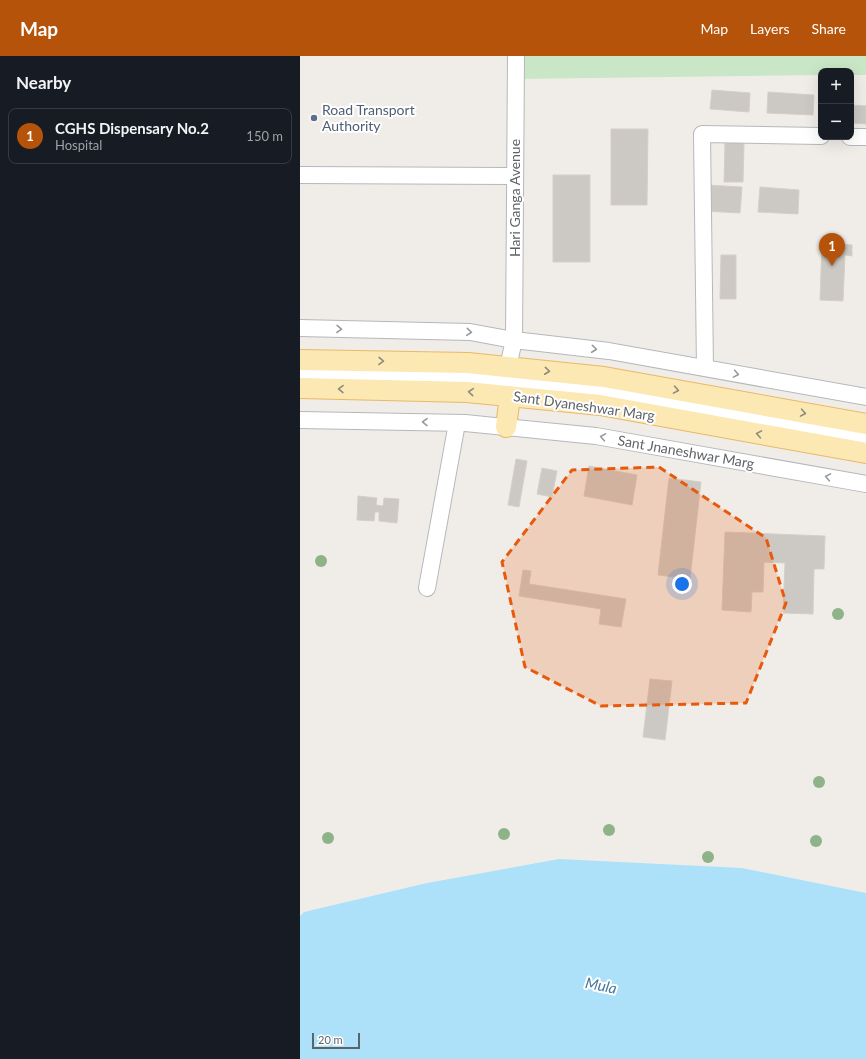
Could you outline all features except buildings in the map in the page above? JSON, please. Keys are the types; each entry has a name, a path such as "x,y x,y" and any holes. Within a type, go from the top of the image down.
{"main road":[{"name":"Sant Dyaneshwar Marg","path":"300,360 468,363 604,377 866,424"},
{"name":"Sant Dyaneshwar Marg","path":"300,388 467,392 600,405 866,453"},
{"path":"506,427 510,396"}],"street":[{"name":"Hari Ganga Avenue","path":"508,367 514,340 516,56"},
{"path":"705,368 702,134 818,136"},
{"path":"854,137 866,137"},
{"path":"300,174 515,176"},
{"path":"300,328 470,332 514,340 609,351 866,397"},
{"path":"300,374 468,377 602,391 866,438"},
{"name":"Sant Jnaneshwar Marg","path":"300,420 457,423 596,436 866,484"},
{"path":"428,588 457,423"}],"highlighted area":[{"path":"659,467 766,538 786,603 746,703 601,706 525,667 502,562 572,470"}],"green space":[{"path":"516,56 866,56 866,75 854,75 854,68 818,68 818,75 516,79"}],"water":[{"name":"Mula","path":"559,859 742,868 866,893 866,1059 300,1059 300,916 304,912 427,883"}],"place":[{"name":"Road Transport Authority","path":"314,118"},
{"name":"CGHS Dispensary No.2","path":"832,266"}]}
